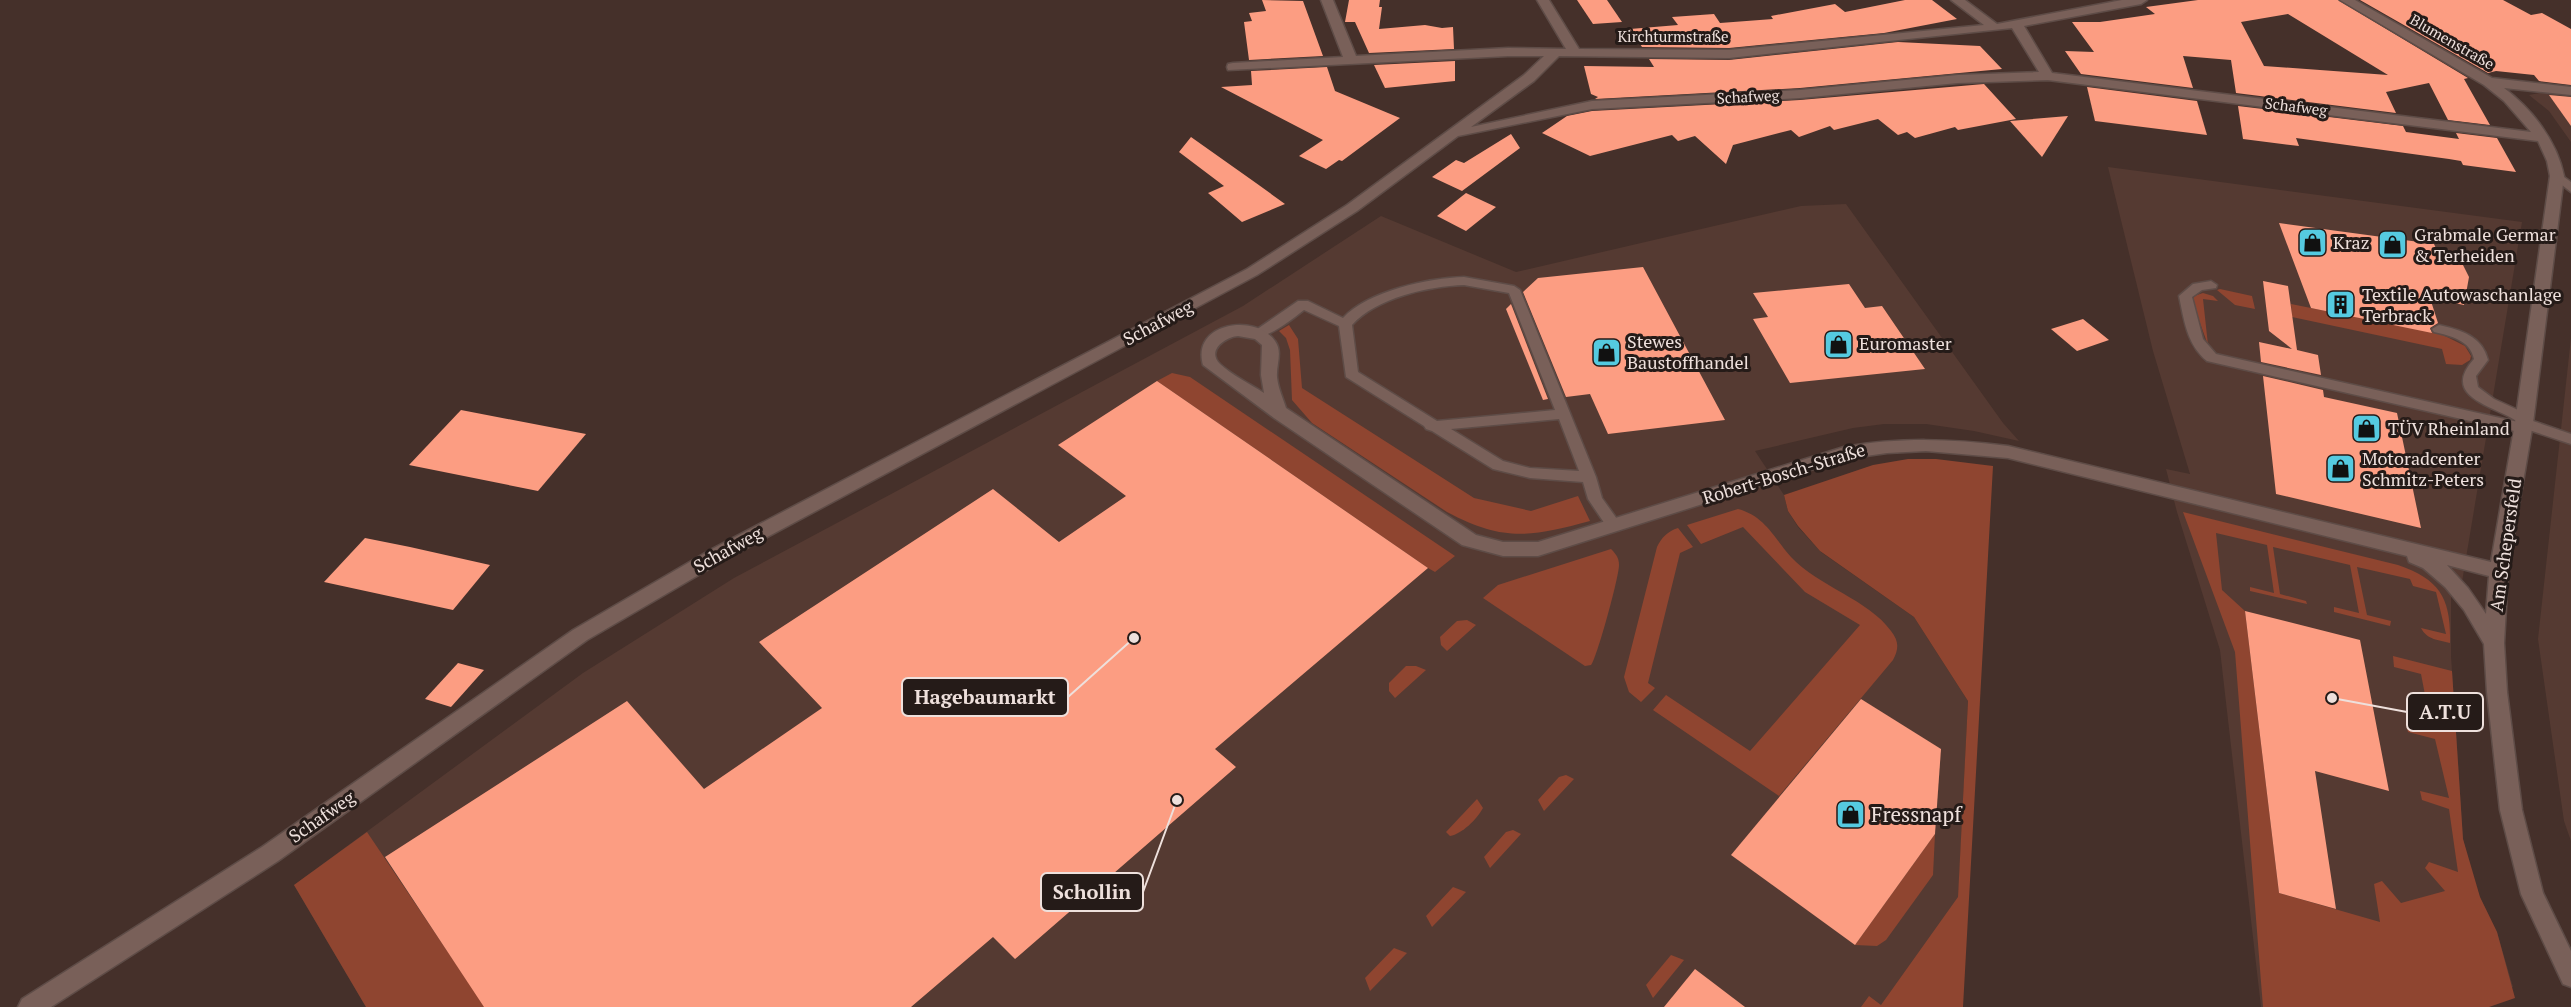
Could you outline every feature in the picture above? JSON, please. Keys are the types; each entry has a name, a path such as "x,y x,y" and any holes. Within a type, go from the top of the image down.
{"street":[{"path":"1327,0 1351,60"},
{"path":"1543,0 1575,53"},
{"path":"1957,0 1995,28"},
{"name":"Kirchturmstraße","path":"1233,67 1508,52 1729,54 1995,28 2141,0"},
{"name":"Blumenstraße","path":"2346,0 2490,82 2509,98"},
{"path":"2016,24 2048,76"},
{"name":"Schafweg","path":"30,1007 270,854 580,635 719,554 1251,272 1352,208 1529,78 1555,53"},
{"name":"Schafweg","path":"1451,136 1508,121 1592,105 1800,94 1958,79 2048,76 2543,138"},
{"path":"2490,82 2571,91"},
{"name":"Am Schepersfeld","path":"2509,98 2543,138 2554,161 2556,176 2523,423 2499,571 2494,643 2497,692 2511,810 2532,894 2571,976"},
{"name":"Robert-Bosch-Straße","path":"1257,334 1243,331 1228,332 1215,337 1207,346 1206,356 1211,365 1280,414 1469,540 1493,549 1518,551 1538,549 1844,453 1880,446 1916,443 1955,445 2008,452 2499,571"},
{"path":"1257,334 1267,341 1271,350 1270,386 1280,414"},
{"name":"Robert-Bosch-Straße","path":"2360,538 2422,560 2440,572 2455,584 2494,643"}],"lane":[{"path":"2556,176 2571,188"},
{"path":"1589,477 1530,473 1498,465 1431,426 1351,374 1345,324 1356,312 1373,302 1440,282 1464,281 1514,290 1589,477 1595,499 1614,526"},
{"path":"2211,285 2198,288 2185,296 2198,345 2212,358 2523,423 2571,439"},
{"path":"1257,334 1281,321 1303,304 1345,324"},
{"path":"2439,329 2460,335 2478,349 2481,360 2470,373 2469,380 2475,392 2523,423"},
{"path":"1431,426 1563,414"}],"shaded area":[{"path":"2544,92 2571,95 2571,142 2549,111 2529,95"},
{"path":"2108,167 2522,222 2462,582 2451,580 2451,656 2463,839 2480,898 2497,932 2513,987 2460,1007 2261,1007 2220,650 2166,469 2190,474 2153,351"},
{"path":"1846,204 2003,423 2019,441 1926,424 1884,424 1853,428 1755,451 1784,495 1788,511 1798,527 1821,552 1914,617 1968,701 1953,1007 366,1007 294,885 583,673 734,578 1243,306 1381,216 1516,272 1801,206"},
{"path":"2217,290 2252,296 2255,309 2235,305"},
{"path":"2203,293 2213,296 2218,301 2203,299 2208,345 2192,301 2194,296"},
{"path":"2291,304 2441,334 2465,346 2471,356 2470,360 2462,365 2446,364 2442,349 2292,317"},
{"path":"1289,325 1298,339 1302,388 1474,498 1531,511 1578,496 1590,521 1551,531 1517,534 1485,528 1447,512 1312,423 1292,400 1290,350 1286,338 1279,331"},
{"path":"2571,338 2571,841 2564,821 2538,639"},
{"path":"1172,373 1190,377 1455,556 1435,572 1428,568 1157,381"},
{"path":"1908,459 1936,459 1993,466 1963,1007 1861,1007 1869,996 1881,1005 1958,897 1968,701 1914,617 1820,551 1788,511 1784,495 1873,465"},
{"path":"1738,509 1762,522 1802,567 1870,610 1894,635 1897,645 1893,660 1779,796 1653,710 1666,695 1750,751 1860,625 1805,592 1743,527 1701,544 1687,525"},
{"path":"2183,512 2398,565 2424,577 2441,593 2448,614 2450,643 2430,637 2421,628 2446,634 2436,592 2413,586 2410,579 2357,567 2367,615 2391,621 2390,626 2334,612 2334,607 2359,613 2350,565 2273,547 2280,594 2306,601 2307,604 2250,591 2250,587 2274,593 2267,545 2216,533 2222,590 2245,611 2279,893 2380,922 2374,884 2382,881 2401,903 2445,891 2425,868 2429,862 2458,872 2449,809 2422,800 2420,791 2449,798 2435,739 2408,732 2406,724 2432,731 2421,674 2394,667 2393,656 2452,671 2463,839 2480,897 2497,932 2515,998 2489,1007 2263,1007 2235,652"},
{"path":"1678,528 1693,547 1680,553 1648,683 1655,688 1641,702 1629,692 1624,677 1657,547 1665,535"},
{"path":"1611,549 1618,560 1618,572 1612,600 1591,665 1585,666 1483,598 1498,585"},
{"path":"1467,620 1476,625 1447,651 1441,645 1440,637 1457,621"},
{"path":"1406,666 1416,666 1426,670 1395,698 1389,691 1389,683"},
{"path":"1566,775 1574,779 1544,811 1538,800 1559,777"},
{"path":"1477,799 1483,808 1464,829 1450,836 1446,832"},
{"path":"1513,830 1521,834 1490,868 1484,857 1506,832"},
{"path":"367,832 485,1007 366,1007 294,885"},
{"path":"1935,834 1933,875 1886,940 1877,946 1855,945"},
{"path":"1453,887 1466,892 1432,927 1426,916"},
{"path":"1394,948 1407,953 1370,991 1365,978"},
{"path":"1671,955 1684,960 1653,998 1646,985"}],"building":[{"path":"1262,0 1303,1 1323,56 1249,60 1244,22 1252,21 1249,13 1266,11"},
{"path":"1349,0 1380,0 1379,7 1382,7 1379,29 1425,25 1453,27 1454,49 1369,53 1355,22 1345,22"},
{"path":"1577,0 1607,0 1622,22 1593,24"},
{"path":"1905,0 1932,0 1957,19 1884,33 1729,48 1642,47 1630,29 1678,25 1672,17 1714,14 1720,23 1773,19 1771,16 1835,4 1845,12"},
{"path":"2198,0 2338,0 2468,78 2464,79 2490,125 2448,120 2429,83 2386,92 2396,113 2236,93 2231,60 2183,56 2193,88 2081,74 2065,51 2094,52 2072,22 2100,22 2155,14 2146,7","holes":["2288,14 2388,75 2264,66 2241,22"]},
{"path":"2360,0 2503,0 2531,15 2542,13 2571,29 2571,85 2539,81 2534,75 2496,71 2488,73"},
{"path":"1898,42 1980,46 2002,69 1800,88 1595,99 1598,97 1591,94 1584,66 1654,67 1649,59 1729,60"},
{"path":"1455,61 1455,81 1385,88 1374,65"},
{"path":"1327,67 1335,91 1400,118 1342,161 1339,160 1326,169 1299,156 1323,140 1221,87 1252,85 1251,71"},
{"path":"1984,84 2016,119 1958,130 1955,127 1915,138 1907,132 1898,135 1878,119 1834,130 1830,126 1799,137 1791,130 1733,145 1726,164 1695,136 1678,141 1672,135 1590,156 1542,133 1567,116 1592,111 1800,100"},
{"path":"2087,87 2197,101 2207,135 2095,121"},
{"path":"2549,95 2571,97 2571,126"},
{"path":"2238,106 2403,126 2406,132 2459,139 2456,133 2497,138 2516,172 2463,165 2461,161 2449,159 2296,138 2299,146 2243,139"},
{"path":"2068,116 2042,157 2010,121"},
{"path":"1511,134 1520,148 1462,191 1432,177 1456,160 1464,163"},
{"path":"1191,137 1285,204 1242,222 1208,193 1224,186 1179,152"},
{"path":"1466,193 1496,207 1466,231 1437,216"},
{"path":"2279,223 2434,244 2441,259 2461,261 2469,277 2464,305 2430,298 2438,323 2430,328 2432,333 2311,308"},
{"name":"Stewes Baustoffhandel","path":"1643,267 1725,420 1608,434 1590,394 1566,397 1523,292 1538,278"},
{"path":"2263,281 2288,286 2297,350 2318,355 2321,375 2261,362 2259,342 2292,349 2269,331"},
{"name":"Euromaster","path":"1849,284 1865,308 1882,306 1925,369 1790,383 1753,319 1768,317 1753,293"},
{"path":"1511,304 1548,399 1543,400 1506,309"},
{"path":"2083,319 2109,340 2077,351 2051,329"},
{"name":"Motoradcenter Schmitz-Peters","path":"2263,376 2323,390 2324,397 2397,413 2421,528 2276,494"},
{"path":"1157,381 1428,568 1215,749 1236,767 1015,959 993,937 911,1007 484,1007 385,857 627,701 704,789 822,708 759,642 993,489 1059,542 1126,496 1058,445"},
{"path":"461,410 586,434 538,491 409,465"},
{"path":"365,538 490,565 453,610 324,582"},
{"path":"2245,611 2360,640 2389,791 2315,771 2336,909 2279,893"},
{"path":"458,663 484,670 451,707 425,699"},
{"name":"Fressnapf","path":"1861,699 1941,749 1935,834 1855,945 1731,855"},
{"path":"1695,969 1745,1007 1664,1007"}],"place":[{"name":"Kraz","path":"2312,243"},
{"name":"Grabmale Germar & Terheiden","path":"2393,245"},
{"name":"Textile Autowaschanlage Terbrack","path":"2341,305"},
{"name":"Euromaster","path":"1838,344"},
{"name":"Stewes Baustoffhandel","path":"1606,352"},
{"name":"TÜV Rheinland","path":"2367,429"},
{"name":"Motoradcenter Schmitz-Peters","path":"2341,469"},
{"name":"Hagebaumarkt","path":"1134,638"},
{"name":"A.T.U","path":"2332,698"},
{"name":"Schollin","path":"1177,800"},
{"name":"Fressnapf","path":"1850,815"}]}
